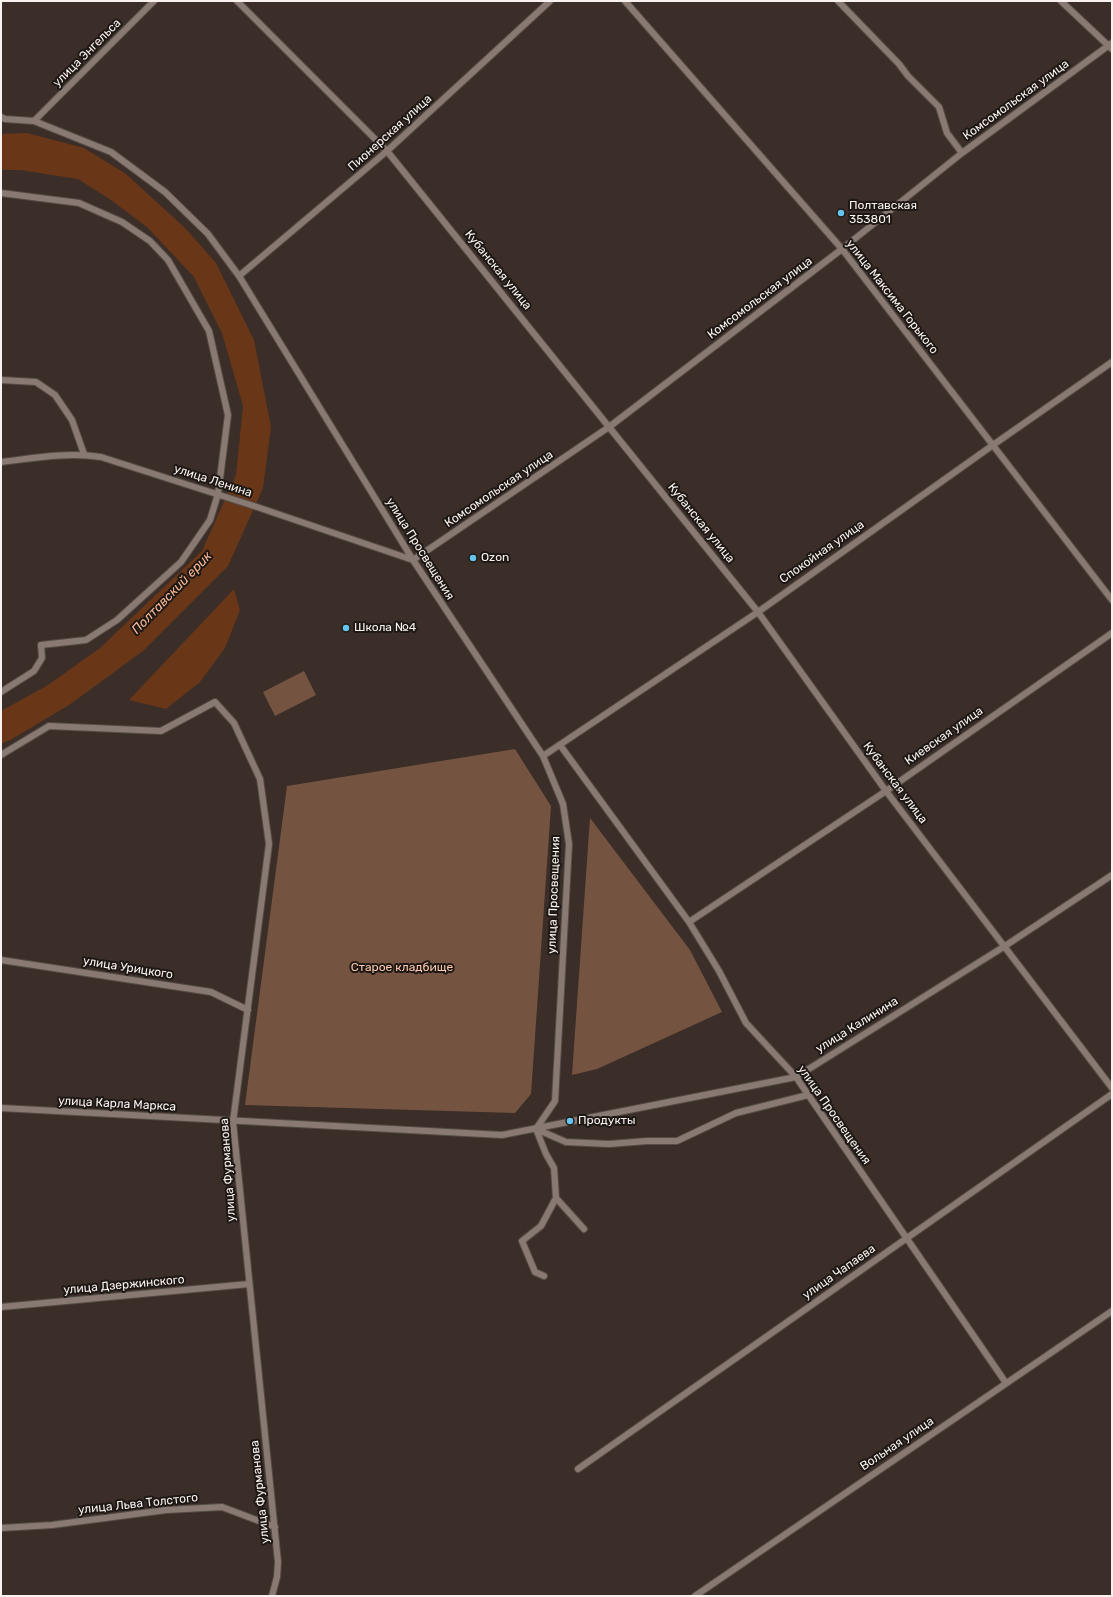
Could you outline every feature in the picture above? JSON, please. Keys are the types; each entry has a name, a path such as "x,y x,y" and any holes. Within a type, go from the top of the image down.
{"street":[{"name":"улица Энгельса","path":"34,121 154,1"},
{"name":"Кубанская улица","path":"237,1 387,151 758,612 886,790 1112,1088"},
{"name":"Пионерская улица","path":"239,276 387,151 550,1"},
{"name":"улица Максима Горького","path":"625,1 842,249 1112,600"},
{"path":"838,1 900,64 908,76 938,107 947,133 962,153"},
{"path":"1061,1 1111,45"},
{"name":"Комсомольская улица","path":"413,560 609,427 842,249 962,153 1111,45"},
{"name":"улица Просвещения","path":"2,119 34,121 111,152 165,192 208,234 239,276 413,560 543,756 563,804 569,844 555,1101 536,1129"},
{"path":"1,192 79,203 122,222 150,241 168,260 209,331 228,415 218,494 210,520 181,562 117,620 86,640 41,646 42,658 34,671 1,692"},
{"name":"Спокойная улица","path":"543,756 758,612 993,444 1112,362"},
{"path":"1,380 36,382 55,395 72,420 84,454"},
{"name":"улица Ленина","path":"1,462 56,455 84,454 101,457 218,494 413,560"},
{"name":"Киевская улица","path":"689,922 886,790 1112,633"},
{"name":"улица Фурманова","path":"1,755 49,726 161,731 215,702 234,723 260,779 269,844 233,1122 278,1562 277,1577 272,1596"},
{"name":"улица Просвещения","path":"560,745 689,922 719,971 746,1023 796,1077 1006,1383"},
{"name":"улица Калинина","path":"536,1129 796,1077 1005,946 1112,876"},
{"name":"улица Урицкого","path":"1,960 211,992 248,1010"},
{"name":"улица Чапаева","path":"578,1469 1112,1094"},
{"path":"536,1129 566,1142 609,1144 647,1141 677,1141 736,1113 808,1095"},
{"name":"улица Карла Маркса","path":"1,1108 233,1122 502,1135 536,1129"},
{"path":"536,1129 546,1154 554,1168 556,1198 541,1226 522,1241 535,1272 544,1276"},
{"path":"556,1198 584,1229"},
{"name":"улица Дзержинского","path":"1,1307 249,1284"},
{"name":"Вольная улица","path":"695,1596 1112,1311"},
{"name":"улица Льва Толстого","path":"1,1528 52,1525 166,1510 222,1507 275,1527"}],"green space":[{"path":"304,671 316,695 275,716 263,692"},
{"name":"Старое кладбище","path":"515,749 551,806 531,1094 515,1113 245,1105 287,786"},
{"path":"590,818 690,950 722,1012 597,1069 572,1075"}],"water":[{"name":"Полтавский ерик","path":"27,133 84,148 126,174 186,229 216,263 254,340 271,427 263,488 228,566 143,651 69,705 1,744 1,711 48,685 100,648 202,551 236,475 243,406 222,333 194,277 147,227 111,200 78,179 20,170 1,170 1,134"},
{"path":"234,589 240,610 225,648 200,682 166,709 129,700"}],"place":[{"name":"Полтавская 353801","path":"841,213"},
{"name":"Ozon","path":"473,558"},
{"name":"Школа №4","path":"346,628"},
{"name":"Продукты","path":"570,1121"}]}
